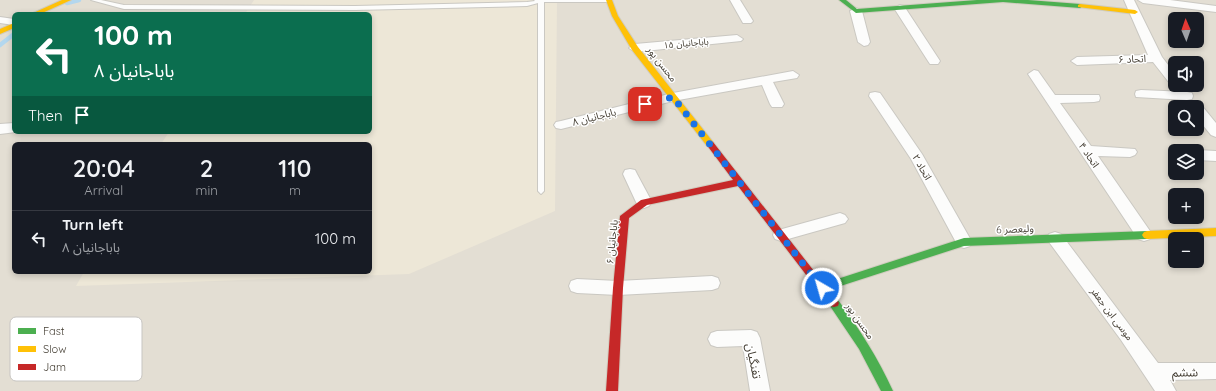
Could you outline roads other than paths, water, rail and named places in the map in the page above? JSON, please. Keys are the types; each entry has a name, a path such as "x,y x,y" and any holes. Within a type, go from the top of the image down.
{"street":[{"path":"39,12 68,0"},
{"name":"محسن پور","path":"608,0 618,22 635,48 822,288 863,344 887,391"},
{"path":"735,0 747,21"},
{"path":"842,0 856,11 864,42"},
{"path":"856,11 1003,0 1059,2 1135,12"},
{"path":"1130,0 1156,58"},
{"path":"1143,0 1216,9"},
{"path":"900,8 934,61"},
{"path":"0,20 12,23"},
{"path":"0,32 12,24"},
{"name":"باباجانیان ۱۵","path":"635,48 738,39"},
{"name":"اتحاد ۶","path":"1077,61 1156,58 1168,73"},
{"name":"اتحاد ۴","path":"1034,74 1144,235"},
{"name":"باباجانیان ۸","path":"561,126 673,97 793,75"},
{"path":"766,80 777,104"},
{"path":"1183,92 1189,100"},
{"path":"1141,94 1186,96"},
{"name":"اتحاد ۲","path":"875,96 917,157 964,242"},
{"path":"1051,99 1094,98"},
{"path":"1204,118 1216,132"},
{"path":"0,129 12,128"},
{"path":"1086,151 1130,152"},
{"path":"1204,155 1216,156"},
{"path":"630,174 644,202"},
{"name":"باباجانیان ۶","path":"612,391 618,288 625,216 644,202 740,182"},
{"path":"781,235 840,219"},
{"name":"ولیعصر 6","path":"822,288 964,242 1216,232"},
{"name":"موسی ابن جعفر","path":"1055,238 1127,334 1166,391"},
{"path":"577,286 618,288 712,283"},
{"name":"تفنگیان","path":"717,339 751,338 760,391"},
{"name":"ششم","path":"1153,372 1216,371"}],"lane":[{"path":"94,0 124,7 355,8 527,4 538,0 608,0"},
{"path":"355,8 358,0"},
{"path":"538,0 541,192"}],"waterway":[{"path":"67,3 79,0"},
{"path":"0,45 12,36"}]}
